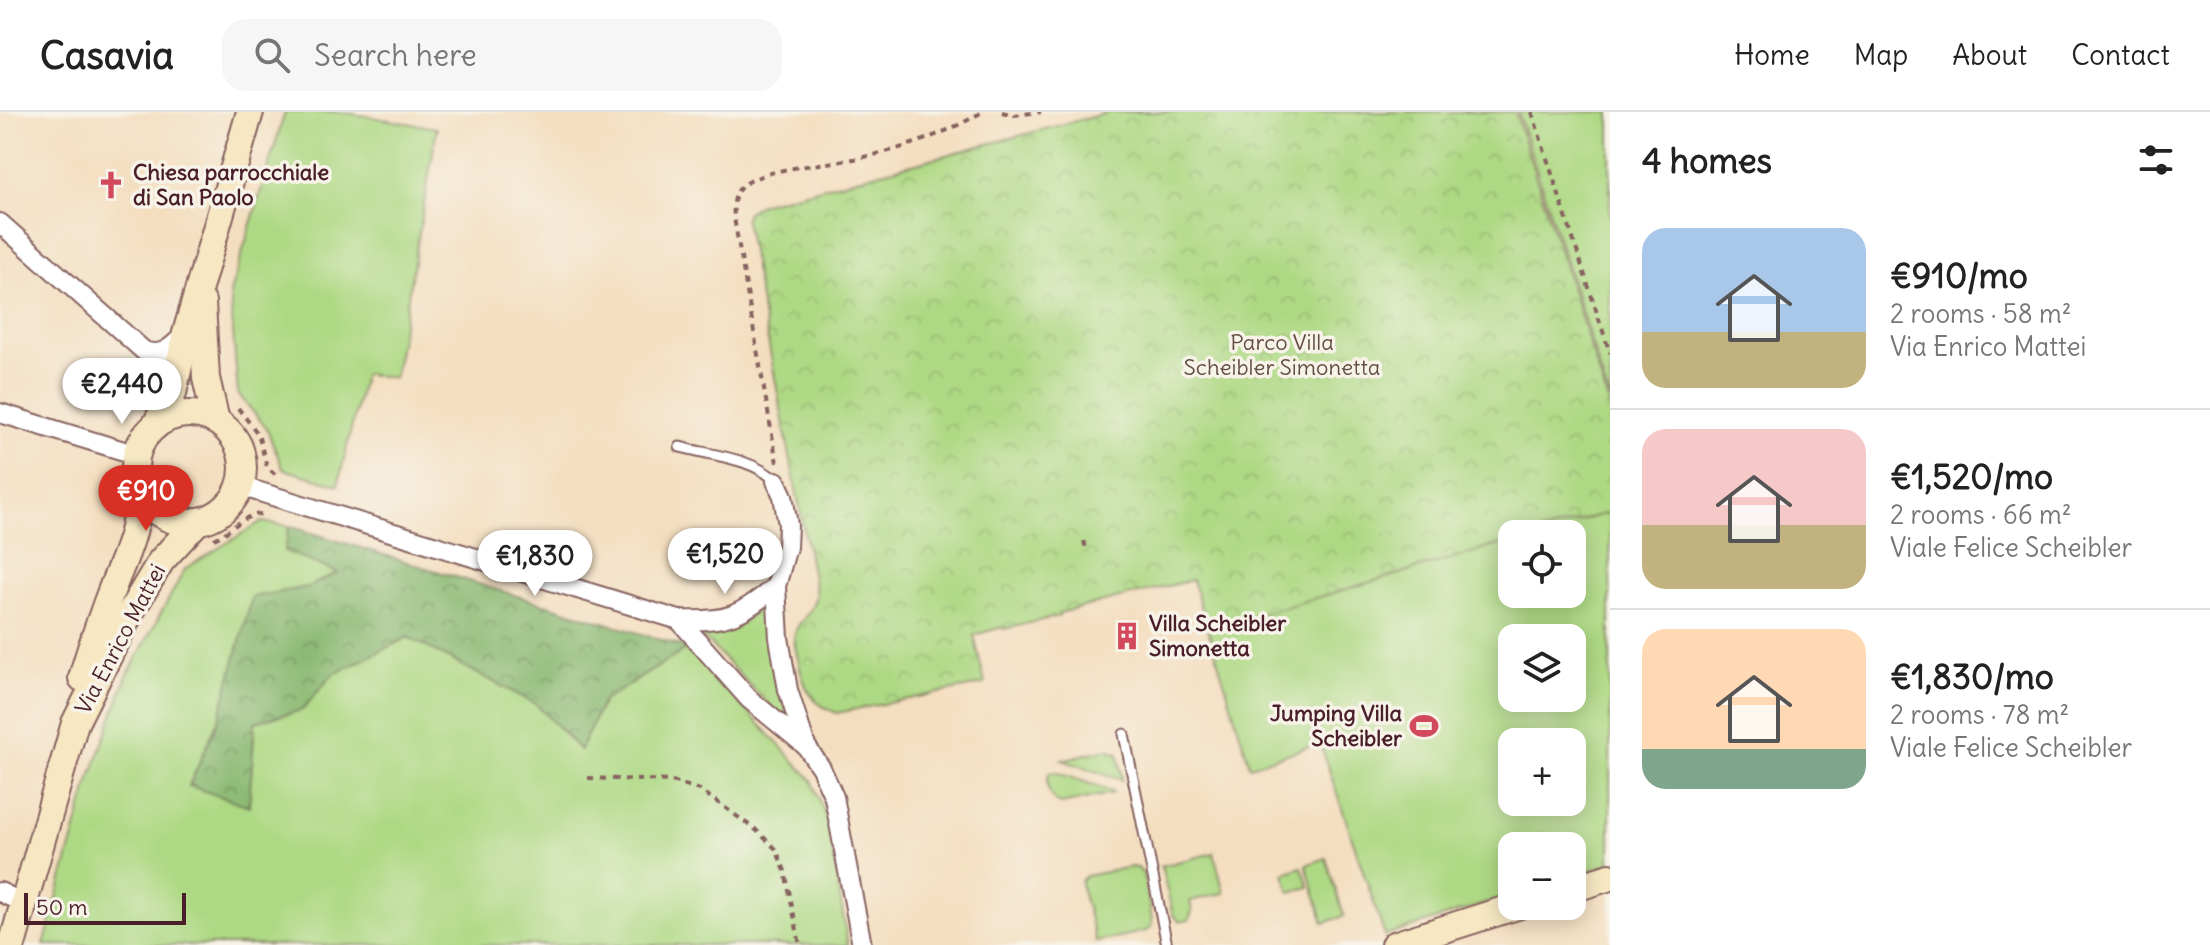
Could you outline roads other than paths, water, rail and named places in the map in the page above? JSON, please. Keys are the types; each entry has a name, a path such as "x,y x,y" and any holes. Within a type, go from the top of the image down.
{"street":[{"path":"155,426 184,414 201,415 227,428 240,450 243,475 240,486 224,509 198,521 183,521 157,511 138,484 135,471 144,438 155,426 173,393 186,333 250,112"},
{"path":"0,223 144,351 152,354 166,351 186,333"},
{"path":"201,282 206,378 216,421"},
{"path":"0,413 137,455"},
{"path":"776,481 783,496 788,525 787,547 776,586 779,638 788,690 806,746"},
{"name":"Via Enrico Mattei","path":"75,723 75,704 83,675 108,600 133,541 139,504 138,484"},
{"path":"240,486 679,620 716,621 738,614 776,586"},
{"name":"Via Enrico Mattei","path":"12,945 12,898 75,723 130,613 161,561 198,521"},
{"path":"679,620 749,699 806,746 821,768 834,797 862,945"},
{"path":"1586,885 1610,877"},
{"path":"1394,945 1498,912"}],"lane":[{"path":"680,447 736,461 768,473 776,481"},
{"path":"1124,734 1167,945"}],"place":[{"name":"Chiesa parrocchiale di San Paolo","path":"111,185"},
{"name":"Villa Scheibler Simonetta","path":"1127,636"},
{"name":"Jumping Villa Scheibler","path":"1424,726"}],"park label":[{"name":"Parco Villa Scheibler Simonetta","path":"1282,354"}]}
